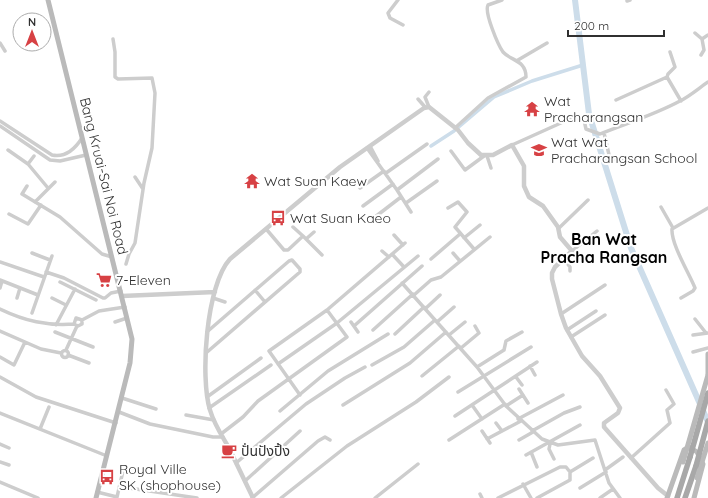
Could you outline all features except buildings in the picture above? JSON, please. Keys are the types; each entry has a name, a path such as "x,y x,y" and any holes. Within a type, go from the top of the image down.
{"main road":[{"name":"Bang Kruai-Sai Noi Road","path":"48,0 132,339 132,351 119,412 97,495"},
{"path":"669,497 683,462 708,374 708,354"},
{"path":"676,498 690,458 708,393"},
{"path":"685,498 696,466 708,421"},
{"path":"690,498 708,443"},
{"path":"669,497 684,450 691,447 699,455 703,464 694,498"}],"street":[{"path":"398,0 388,13 390,18 403,25"},
{"path":"456,128 488,98 525,78 526,73 518,60 503,52 487,11 488,5 502,0"},
{"path":"695,33 702,39 704,50 701,54"},
{"path":"702,39 708,35"},
{"path":"112,39 115,52 115,77 118,79 152,78 156,93 152,148 143,190 135,243 128,254 126,264"},
{"path":"0,43 5,50"},
{"path":"518,60 547,43"},
{"path":"616,100 668,77 668,74 675,67 670,52"},
{"path":"668,77 681,101"},
{"path":"451,150 465,170 485,156 572,118 584,120 586,129 602,133 632,123 681,101 708,82"},
{"path":"427,107 425,97 429,92"},
{"path":"418,99 456,128 477,153 485,156 491,168"},
{"path":"330,440 325,437 318,441 252,498 209,408 207,397 206,352 207,332 213,298 227,262 267,230 334,172 427,107"},
{"path":"0,121 52,155 57,156 67,154 82,138"},
{"path":"0,126 38,152 55,161 86,156"},
{"path":"14,136 17,132"},
{"path":"602,133 610,159 632,161"},
{"path":"360,188 427,144"},
{"path":"512,145 524,166 524,186 529,197 532,200 542,203 558,228 560,237 572,251"},
{"path":"369,147 411,212"},
{"path":"38,152 41,148"},
{"path":"8,150 28,164 48,188"},
{"path":"67,154 68,159"},
{"path":"28,164 34,156"},
{"path":"397,190 438,159"},
{"path":"135,176 143,190"},
{"path":"406,203 437,181"},
{"path":"35,202 55,182"},
{"path":"363,206 393,184"},
{"path":"27,186 22,194 60,217 102,254 112,257"},
{"path":"375,217 402,197"},
{"path":"558,228 588,200"},
{"path":"448,208 458,202 467,212 467,215 456,225 456,228 474,250"},
{"path":"9,214 28,224 41,205"},
{"path":"661,207 673,228 672,235 695,288 693,291 681,298"},
{"path":"673,228 708,208"},
{"path":"464,238 480,225"},
{"path":"294,227 322,255"},
{"path":"267,230 285,251 314,232"},
{"path":"597,231 555,267 551,276 561,314 567,330 582,356 600,376 620,408 618,413 604,423 604,427 658,488 669,497"},
{"path":"431,258 460,234"},
{"path":"300,395 269,351 327,310 404,244 394,235"},
{"path":"373,330 431,280 441,277 490,237"},
{"path":"382,251 404,267"},
{"path":"32,253 50,260"},
{"path":"453,253 460,261"},
{"path":"32,313 52,256"},
{"path":"278,364 337,323 418,256"},
{"path":"206,352 300,272 300,269 290,260 207,332"},
{"path":"564,260 570,266 570,271"},
{"path":"0,262 44,277"},
{"path":"354,326 422,266"},
{"path":"46,272 64,278 102,298 105,298 110,293 215,292"},
{"path":"0,288 1,280 38,294"},
{"path":"60,282 96,300"},
{"path":"402,283 460,347 506,405 533,432 549,443 566,444 595,440 613,489 620,498"},
{"path":"561,314 605,285"},
{"path":"17,298 20,288"},
{"path":"56,325 75,289"},
{"path":"255,290 265,302"},
{"path":"395,334 440,295"},
{"path":"52,298 66,305"},
{"path":"213,298 225,302"},
{"path":"0,309 32,322 56,325 81,325 82,320 99,311 125,307"},
{"path":"372,365 404,347 454,307"},
{"path":"119,412 150,424 213,437 222,435 243,417 258,401 347,337 327,310"},
{"path":"567,330 596,311"},
{"path":"571,337 605,315"},
{"path":"61,354 63,350 66,350 71,338 76,318 82,320"},
{"path":"115,322 127,318"},
{"path":"695,319 707,333"},
{"path":"350,322 358,332"},
{"path":"343,405 410,363 465,322"},
{"path":"422,376 479,333 475,326"},
{"path":"0,331 41,349 61,354 65,357 68,355 89,364"},
{"path":"55,332 93,347"},
{"path":"477,367 504,350 506,341 522,332"},
{"path":"693,335 707,333"},
{"path":"280,410 328,371 388,334"},
{"path":"0,357 14,365 25,342"},
{"path":"458,392 531,347"},
{"path":"693,352 708,348"},
{"path":"66,350 68,355"},
{"path":"207,397 261,358"},
{"path":"455,416 537,362"},
{"path":"209,408 271,365"},
{"path":"530,366 535,375"},
{"path":"236,463 306,404 344,378 365,367"},
{"path":"0,377 36,396 116,423"},
{"path":"281,498 347,446 416,402 449,377"},
{"path":"516,377 528,403"},
{"path":"631,458 670,423 667,410 674,404 666,390"},
{"path":"449,440 482,418 523,395"},
{"path":"487,439 563,396"},
{"path":"122,398 156,409"},
{"path":"472,405 482,418"},
{"path":"40,429 49,407"},
{"path":"519,440 564,413 580,407"},
{"path":"0,413 107,456"},
{"path":"186,415 214,420"},
{"path":"496,423 502,431"},
{"path":"526,454 580,425"},
{"path":"245,481 300,431"},
{"path":"482,431 490,443"},
{"path":"549,443 549,449 554,460"},
{"path":"0,444 9,448"},
{"path":"531,452 537,467"},
{"path":"580,488 606,471 623,457"},
{"path":"570,472 593,458"},
{"path":"0,462 9,465"},
{"path":"375,498 418,464"},
{"path":"498,498 562,466 566,467 570,472 570,480 537,498"},
{"path":"97,495 118,498 123,471"},
{"path":"0,482 38,498"},
{"path":"524,484 530,497"},
{"path":"129,488 197,498"},
{"path":"600,498 613,489"}],"waterway":[{"path":"575,0 589,114 631,248 708,422"},
{"path":"431,146 454,131 494,97 532,81 583,65"}],"place":[{"name":"Wat Pracharangsan","path":"532,109"},
{"name":"Wat Wat Pracharangsan School","path":"539,150"},
{"name":"Wat Suan Kaew","path":"252,181"},
{"name":"Wat Suan Kaeo","path":"278,218"},
{"name":"7-Eleven","path":"104,280"},
{"name":"ปั่นปังปิ้ง","path":"229,451"},
{"name":"Royal Ville SK (shophouse)","path":"107,477"}],"district":[{"name":"Ban Wat Pracha Rangsan","path":"604,248"}]}
